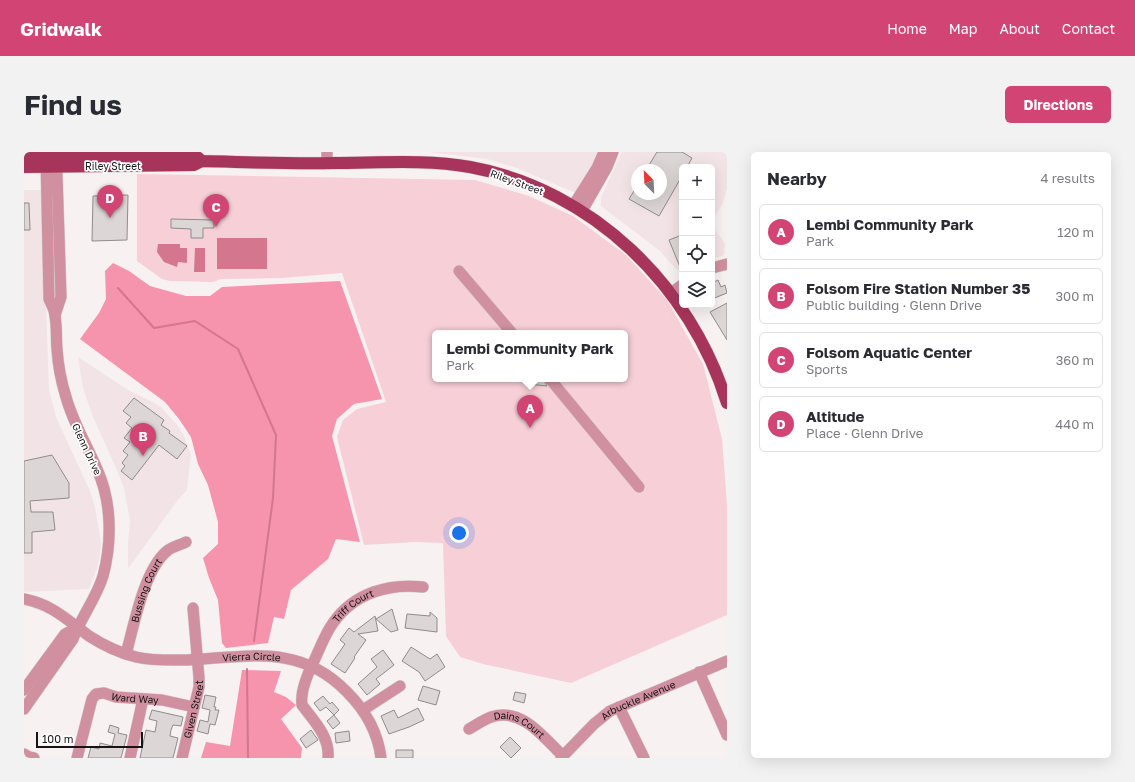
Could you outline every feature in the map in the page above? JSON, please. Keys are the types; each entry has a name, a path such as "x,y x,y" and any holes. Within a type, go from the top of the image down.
{"main road":[{"name":"Riley Street","path":"24,157 194,165 202,161 328,158 425,162 470,167 536,186 578,209 608,230 630,248 646,264 671,293 685,314 720,379 727,403"},
{"name":"Riley Street","path":"24,167 51,158"}],"street":[{"path":"578,209 604,152"},
{"path":"578,209 608,167 613,152"},
{"name":"Glenn Drive","path":"24,709 73,639 92,603 103,577 108,554 108,515 102,482 98,469 72,416 63,385 57,350 55,315 49,299 51,158"},
{"name":"Glenn Drive","path":"51,158 61,298 55,315"},
{"path":"49,260 52,262 53,266 54,287 61,298"},
{"path":"715,267 727,264"},
{"path":"459,271 509,330"},
{"path":"671,293 679,287"},
{"path":"552,382 639,487"},
{"name":"Bussing Court","path":"126,654 144,588 150,572 167,551 186,542"},
{"name":"Triff Court","path":"328,758 324,737 320,729 302,705 301,700 311,666 327,632 334,622 352,604 362,597 386,588 410,586 423,587"},
{"name":"Vierra Circle","path":"24,599 45,605 55,610 90,637 126,654 164,660 263,655 289,658 311,666 343,687 363,710 377,738 381,758"},
{"name":"Given Street","path":"182,758 200,678 193,608"},
{"name":"Glenn Drive","path":"24,690 66,634 78,627"},
{"name":"Arbuckle Avenue","path":"562,757 594,724 602,717 619,707 727,660"},
{"path":"699,672 727,735"},
{"path":"363,710 400,686"},
{"name":"Ward Way","path":"77,758 92,699 96,694 104,693 116,697 162,700 194,707"},
{"path":"130,758 143,699"},
{"path":"619,707 644,758"},
{"name":"Dains Court","path":"469,729 484,720 495,716 513,716 529,723 562,757"}],"shaded area":[{"path":"429,152 599,152 578,194 517,168 487,159"},
{"path":"622,152 727,152 727,188 723,203 715,216 715,164 679,164 679,271 660,251 601,206 601,197"},
{"path":"137,174 475,180 529,196 573,216 626,255 667,300 703,364 722,439 727,504 727,615 571,683 483,664 460,657 446,636 443,543 415,542 364,545 337,437 343,420 357,409 386,402 342,273 282,278 221,279 213,282 170,281 162,279 137,261"},
{"path":"24,190 42,190 49,390 56,417 90,491 95,507 101,543 98,565 89,589 24,592"},
{"path":"715,228 725,245 724,255 715,258"},
{"path":"217,238 267,238 267,269 217,269"},
{"path":"158,244 180,244 180,248 187,248 187,263 178,262 177,267 164,262 157,252"},
{"path":"195,248 205,248 205,272 194,272"},
{"path":"113,263 129,271 150,286 186,296 210,296 222,287 340,281 382,399 354,404 337,419 332,436 360,542 336,539 328,559 291,590 284,619 274,617 268,643 226,648 222,643 218,600 203,558 218,544 218,522 208,485 198,464 191,437 165,402 80,339 99,313 106,299 105,271"},
{"path":"78,357 128,390 161,407 178,426 184,436 191,454 187,490 177,501 128,569 130,521 124,488 93,417 83,388"},
{"path":"242,670 281,671 274,692 286,697 296,705 281,719 302,748 301,758 201,758 206,742 230,746"}],"building":[{"path":"657,152 682,152 692,158 689,164 679,164 679,181 659,216 629,199 631,196 631,200 667,200 667,164 650,164"},
{"path":"128,195 127,240 92,241 93,196"},
{"path":"24,203 29,203 30,230 24,230"},
{"path":"171,219 214,220 214,228 203,228 203,238 191,238 191,229 171,228"},
{"path":"679,236 679,265 669,240"},
{"path":"718,280 721,287 725,285 727,293 715,298 715,282"},
{"path":"727,303 727,340 710,312"},
{"path":"528,382 545,382 547,386 528,384"},
{"path":"134,398 164,420 161,425 187,446 177,459 159,445 132,480 121,471 125,466 122,463 128,455 123,451 130,442 124,438 132,428 126,423 131,417 123,411"},
{"path":"52,455 69,483 69,498 30,501 31,512 53,512 55,530 32,532 32,553 24,553 24,461"},
{"path":"392,609 398,630 391,632 376,619"},
{"path":"430,612 437,618 437,632 405,628 407,614 430,616"},
{"path":"375,616 378,631 358,634 366,640 345,673 331,664 345,644 340,640 349,628 354,632"},
{"path":"411,647 430,659 437,654 445,667 425,681 419,672 402,661"},
{"path":"383,650 394,665 376,679 380,684 367,695 358,684 377,667 371,659"},
{"path":"423,686 440,691 436,705 418,700"},
{"path":"515,692 526,694 524,703 513,700"},
{"path":"205,695 216,697 214,707 216,707 215,710 219,710 215,725 210,724 208,734 197,731 200,720 208,722 210,710 202,708"},
{"path":"323,696 330,704 332,702 339,710 334,715 326,707 320,711 314,703"},
{"path":"418,708 424,720 389,734 381,716 394,710 398,718"},
{"path":"152,710 183,717 181,726 173,725 171,730 170,736 178,738 173,758 140,758 146,730 155,732 157,721 149,719"},
{"path":"334,715 340,723 333,729 327,721"},
{"path":"110,725 119,728 118,733 127,735 121,758 88,758 91,747 99,749 100,743 112,746 115,734 108,732"},
{"path":"311,730 318,740 306,748 300,739"},
{"path":"349,731 350,741 336,743 335,733"},
{"path":"510,737 521,748 511,758 500,747"},
{"path":"396,750 413,750 413,758 396,758"}],"waterway":[{"path":"118,288 154,328 195,321 238,349 276,435 273,498 254,641"},
{"path":"247,669 248,758"}],"place":[{"name":"Altitude","path":"110,218"},
{"name":"Folsom Aquatic Center","path":"216,227"},
{"name":"Lembi Community Park","path":"530,428"},
{"name":"Folsom Fire Station Number 35","path":"143,456"}]}
